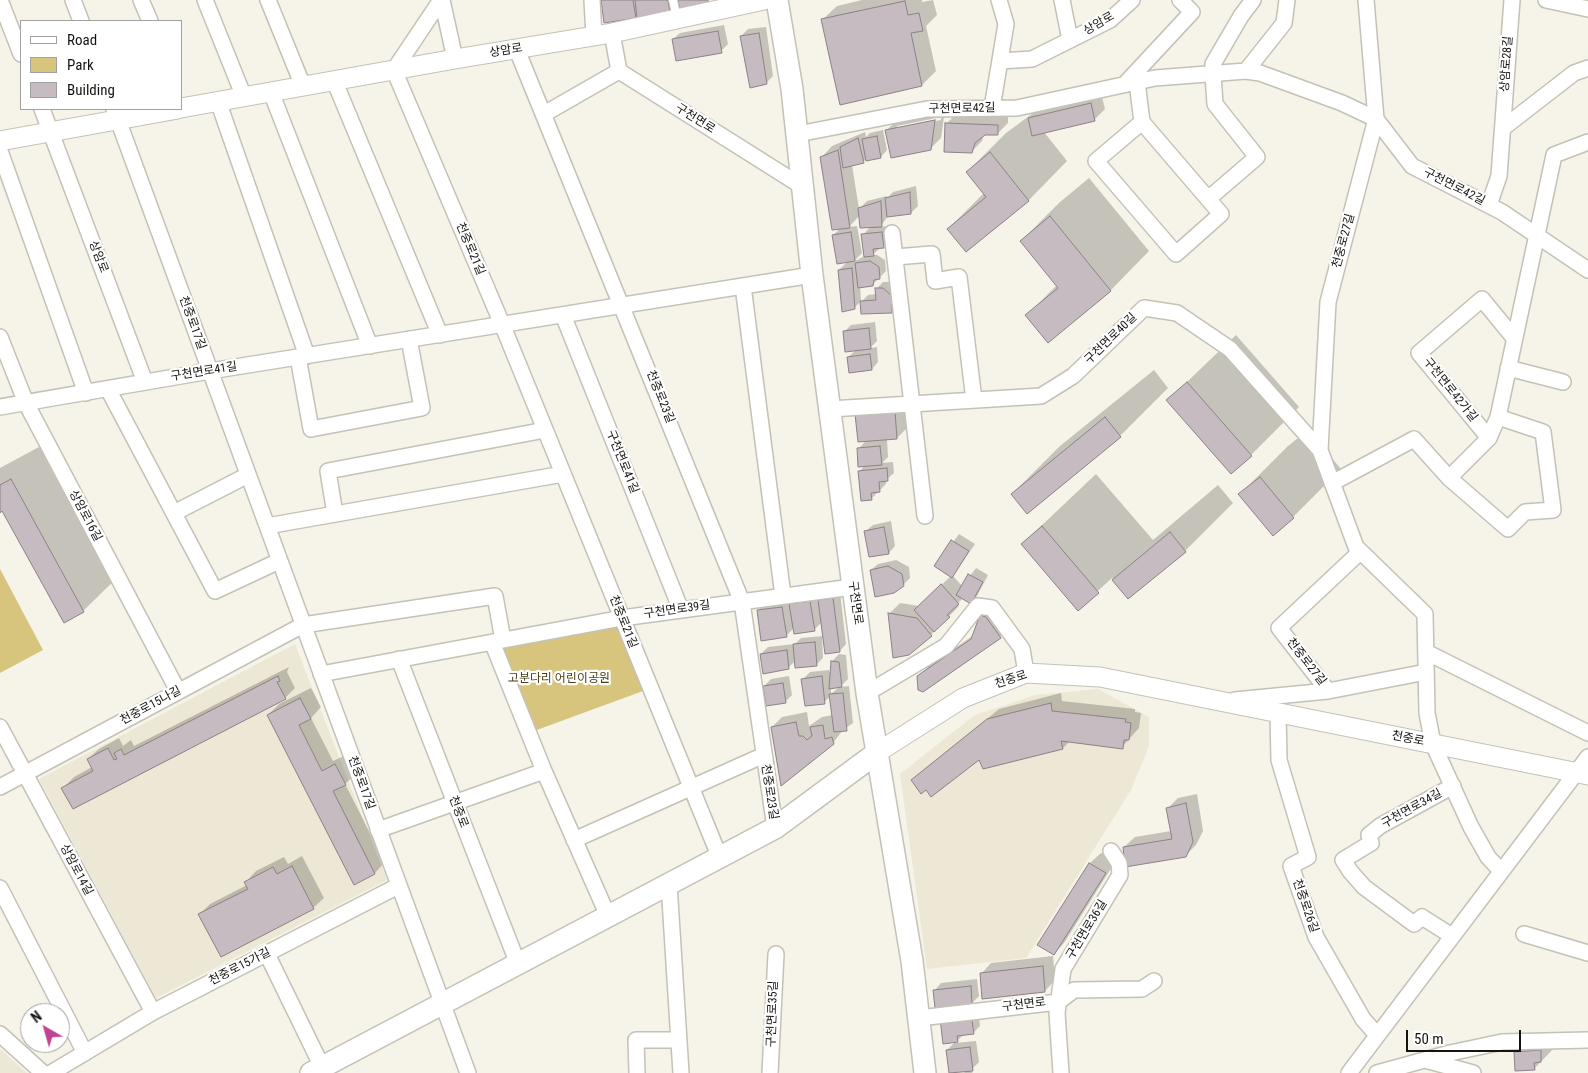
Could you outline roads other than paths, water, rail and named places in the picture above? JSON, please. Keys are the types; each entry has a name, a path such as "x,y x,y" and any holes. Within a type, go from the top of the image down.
{"main road":[{"name":"구천면로","path":"777,0 798,134 812,275 852,587 919,1018 925,1073"},
{"name":"천중로","path":"320,1071 442,1004 775,828 878,752"}],"street":[{"path":"0,0 20,51"},
{"path":"73,0 81,20"},
{"path":"141,0 150,20"},
{"path":"205,0 244,97"},
{"path":"268,0 303,86"},
{"path":"441,0 455,59"},
{"path":"394,70 441,0"},
{"path":"544,114 619,71 603,35 592,0"},
{"name":"상암로","path":"182,105 218,102 334,80 603,35 677,21 764,0"},
{"path":"992,108 1006,24 999,0"},
{"name":"상암로","path":"1062,0 1070,40"},
{"path":"1142,122 1096,161 1176,254 1221,214 1142,122 1131,83 1192,12 1180,0"},
{"path":"1208,199 1257,156 1214,104 1213,75 1213,64 1241,16 1253,0"},
{"path":"1246,71 1284,23 1287,0"},
{"name":"천중로27길","path":"1366,0 1376,119 1328,302 1320,450 1356,547 1425,614 1427,713 1433,744"},
{"name":"상암로28길","path":"1489,205 1499,176 1512,0"},
{"path":"1546,0 1588,9"},
{"name":"상암로","path":"1000,61 1032,60 1110,20 1128,2"},
{"name":"천중로23길","path":"517,50 742,602 775,828"},
{"path":"1502,128 1574,73 1588,68"},
{"name":"천중로21길","path":"394,70 502,324 720,858"},
{"name":"구천면로","path":"619,71 803,187"},
{"name":"구천면로42길","path":"798,134 927,109 1017,108 1155,78 1246,71 1260,73 1342,103 1376,119 1412,166 1489,205 1588,270"},
{"path":"334,80 440,335"},
{"path":"271,92 370,346"},
{"path":"218,102 302,356 311,429 422,408 409,339"},
{"name":"상암로","path":"42,110 145,382"},
{"name":"상암로","path":"0,141 51,132 116,114 145,110"},
{"name":"천중로17길","path":"116,114 468,1073"},
{"path":"1536,235 1554,155 1588,142"},
{"path":"0,152 86,392"},
{"path":"892,233 910,404 925,516"},
{"name":"구천면로42가길","path":"1498,417 1543,432 1553,510 1525,512 1508,529 1449,478 1489,438 1498,417 1536,235"},
{"path":"895,257 932,254 935,281 959,277 974,400"},
{"name":"구천면로41길","path":"0,407 302,356 812,275"},
{"path":"743,286 783,596"},
{"name":"구천면로42가길","path":"1489,438 1419,353 1482,299 1514,338"},
{"name":"구천면로40길","path":"830,409 1041,396 1073,376 1144,308 1177,313 1230,349 1320,450"},
{"name":"구천면로41길","path":"563,315 681,610"},
{"name":"상암로16길","path":"0,337 26,403 178,692"},
{"path":"1508,368 1563,382"},
{"path":"108,389 215,592 279,561"},
{"path":"335,514 328,471 545,430"},
{"path":"1332,483 1414,439 1449,478"},
{"path":"266,526 563,474"},
{"path":"174,513 248,475"},
{"name":"천중로27길","path":"1328,691 1278,628 1360,552"},
{"name":"구천면로39길","path":"321,674 622,618 852,587"},
{"path":"303,625 495,596 498,641 544,771 608,916"},
{"path":"867,693 946,646 978,606 992,608 1022,649 1026,673"},
{"name":"천중로15나길","path":"0,787 303,625"},
{"path":"1426,652 1588,733"},
{"name":"천중로","path":"399,659 518,964"},
{"name":"천중로27길","path":"1223,702 1328,691 1426,672"},
{"name":"천중로","path":"878,752 962,698 1026,673 1100,677 1582,774"},
{"name":"천중로26길","path":"1278,713 1279,760 1308,857 1291,866 1316,938 1363,1019 1377,1036"},
{"name":"상암로14길","path":"0,728 153,1012"},
{"name":"천중로","path":"1433,744 1453,786"},
{"name":"천중로23길","path":"690,786 764,755"},
{"path":"1349,1073 1501,871 1582,774 1588,757"},
{"path":"378,830 544,771"},
{"path":"574,840 690,786"},
{"name":"구천면로34길","path":"1452,936 1422,916 1414,924 1364,886 1350,871 1344,860 1371,843 1369,834 1380,826 1453,786 1488,857 1501,871"},
{"name":"구천면로36길","path":"1061,1073 1057,1013 1063,969 1120,875 1119,863 1111,851"},
{"path":"669,884 681,1073"},
{"name":"천중로15가길","path":"51,1073 153,1012 398,886"},
{"path":"0,888 85,1053"},
{"path":"1524,934 1588,953"},
{"name":"천중로","path":"267,954 320,1071"},
{"name":"구천면로35길","path":"770,1073 776,954"},
{"name":"구천면로","path":"919,1018 1058,1002 1074,990 1142,989 1154,980"},
{"path":"0,1034 43,1073"},
{"path":"637,1073 636,1040 679,1040"},
{"path":"1377,1073 1502,1042 1588,1040"},
{"path":"1424,1060 1473,1073"}],"lane":[{"path":"673,0 677,21"}],"park label":[{"name":"고분다리 어린이공원","path":"559,679"}]}
